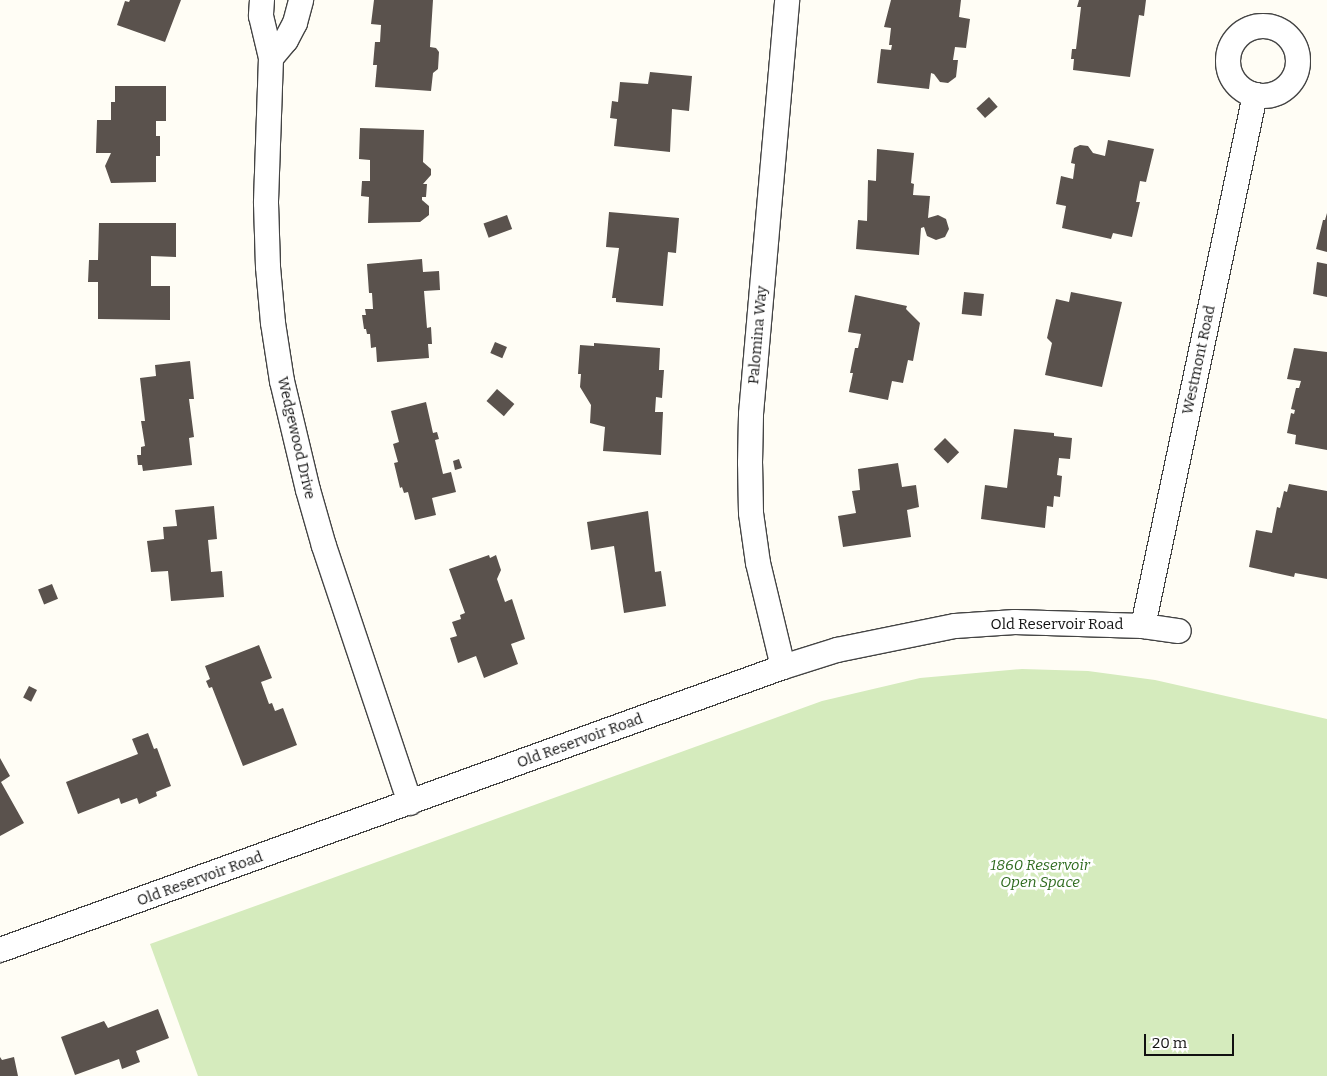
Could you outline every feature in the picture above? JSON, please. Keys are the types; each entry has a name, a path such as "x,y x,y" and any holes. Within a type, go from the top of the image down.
{"street":[{"name":"Wedgewood Drive","path":"262,0 261,16 271,58 266,194 268,267 273,322 282,381 308,490 326,554 410,803"},
{"path":"271,58 286,40 295,23 301,0"},
{"name":"Palomina Way","path":"783,667 758,563 751,513 750,463 751,414 787,0"},
{"name":"Westmont Road","path":"1143,626 1255,95"},
{"name":"Old Reservoir Road","path":"0,950 783,667 838,650 955,626 1015,622 1143,626 1179,631"}],"green space":[{"name":"1860 Reservoir Open Space","path":"1022,669 1088,671 1155,680 1327,719 1327,1076 198,1076 150,944 822,701 920,678"}],"building":[{"path":"130,0 181,0 165,42 117,25 125,1 129,2"},
{"path":"374,0 433,0 430,47 436,48 439,52 438,69 433,73 431,91 375,87 377,65 373,65 375,42 380,42 381,25 371,24"},
{"path":"891,0 961,0 959,17 970,19 966,48 955,47 953,60 958,60 956,77 948,83 940,82 931,73 929,89 877,83 881,49 891,50 892,45 889,45 891,28 884,27"},
{"path":"1079,0 1146,0 1144,16 1139,15 1130,77 1073,70 1074,59 1071,59 1072,49 1076,49 1081,7 1077,7"},
{"path":"650,72 692,76 689,111 672,109 670,152 614,146 617,119 610,118 612,101 618,102 620,82 648,84"},
{"path":"115,86 166,86 166,121 156,121 156,136 160,136 160,156 156,156 156,182 111,183 105,166 111,153 96,153 97,120 111,120 111,102 115,102"},
{"path":"989,97 998,107 985,118 976,108"},
{"path":"360,128 424,130 423,162 431,169 431,175 423,184 427,184 426,197 422,197 422,200 429,206 429,215 420,222 368,223 369,197 361,196 362,181 370,181 370,160 359,159"},
{"path":"1108,140 1154,149 1146,182 1140,181 1136,202 1140,202 1132,237 1113,233 1111,239 1062,228 1066,206 1056,204 1061,176 1073,179 1075,164 1071,163 1074,148 1080,145 1088,146 1093,153 1105,156"},
{"path":"877,149 914,153 911,183 914,184 913,195 930,196 928,218 938,215 946,219 949,229 945,237 936,240 927,236 924,227 921,228 919,255 856,249 858,220 867,221 868,180 876,181"},
{"path":"609,212 679,218 676,253 668,252 663,306 616,302 616,298 612,298 619,248 606,247"},
{"path":"1327,213 1327,252 1316,249 1323,220 1325,220"},
{"path":"507,215 512,229 489,238 484,224"},
{"path":"99,223 176,223 176,257 151,256 151,286 170,286 170,320 98,319 98,282 88,282 89,260 98,260"},
{"path":"422,259 423,272 439,271 440,290 424,291 427,328 431,327 432,344 428,344 429,358 377,362 376,347 371,348 370,334 367,334 366,329 364,329 362,315 366,315 365,309 373,309 372,293 369,293 367,264"},
{"path":"1317,262 1327,264 1327,297 1313,294"},
{"path":"964,292 984,294 982,316 962,314"},
{"path":"1071,292 1122,302 1102,387 1045,375 1052,343 1047,338 1056,299 1069,302"},
{"path":"855,295 907,306 906,309 920,323 913,361 908,360 903,383 892,381 888,400 849,392 853,373 850,373 855,348 858,348 861,334 848,332"},
{"path":"495,342 507,347 502,358 490,353"},
{"path":"594,343 660,348 659,370 664,370 662,398 656,397 655,412 663,412 661,455 603,451 605,427 590,423 591,405 580,387 581,374 578,374 580,345 594,346"},
{"path":"1294,348 1327,352 1327,450 1295,444 1296,435 1287,433 1291,413 1294,414 1295,410 1291,409 1296,388 1299,388 1301,381 1287,379"},
{"path":"190,361 194,399 189,399 194,437 189,438 192,465 143,471 142,465 138,465 137,455 141,455 141,447 145,446 141,421 145,421 140,378 156,376 155,365"},
{"path":"497,389 514,404 504,416 487,401"},
{"path":"426,402 433,433 437,432 439,439 435,440 443,474 451,472 456,492 432,498 436,515 415,520 408,492 404,493 402,487 400,488 394,463 398,462 393,444 399,442 391,411"},
{"path":"1014,429 1054,433 1054,436 1072,438 1070,459 1059,458 1057,475 1062,476 1060,497 1054,496 1053,507 1047,506 1045,528 981,519 985,485 1007,488"},
{"path":"945,438 959,452 948,463 934,449"},
{"path":"459,459 462,468 455,470 453,461"},
{"path":"898,463 902,487 916,485 919,507 907,510 911,537 843,547 838,516 856,513 852,491 860,490 858,469"},
{"path":"1289,484 1327,491 1327,579 1295,573 1294,577 1249,567 1256,530 1272,533 1277,507 1280,508 1284,491 1287,492"},
{"path":"214,506 217,539 208,540 211,572 222,571 224,597 171,601 168,571 151,572 147,541 164,539 163,527 177,526 175,510"},
{"path":"648,511 655,572 661,571 666,606 624,613 614,546 591,550 587,522"},
{"path":"489,555 490,558 496,555 501,570 497,579 505,602 512,599 525,639 511,644 518,664 484,678 476,656 458,663 450,638 457,636 452,622 461,619 460,615 465,613 449,569"},
{"path":"52,584 58,599 44,604 38,590"},
{"path":"259,645 272,678 261,682 269,704 272,703 275,711 283,708 297,745 243,766 212,687 209,688 206,681 210,679 205,666"},
{"path":"29,686 37,690 31,702 23,698"},
{"path":"148,733 154,749 157,748 171,786 156,792 157,796 139,804 137,798 121,804 119,798 78,814 66,782 138,754 132,739"},
{"path":"0,758 10,776 1,782 24,823 0,836"},
{"path":"158,1009 169,1038 136,1051 140,1062 122,1069 119,1059 75,1075 61,1037 104,1021 108,1028"},
{"path":"0,1057 2,1060 14,1057 18,1076 0,1076"}]}
